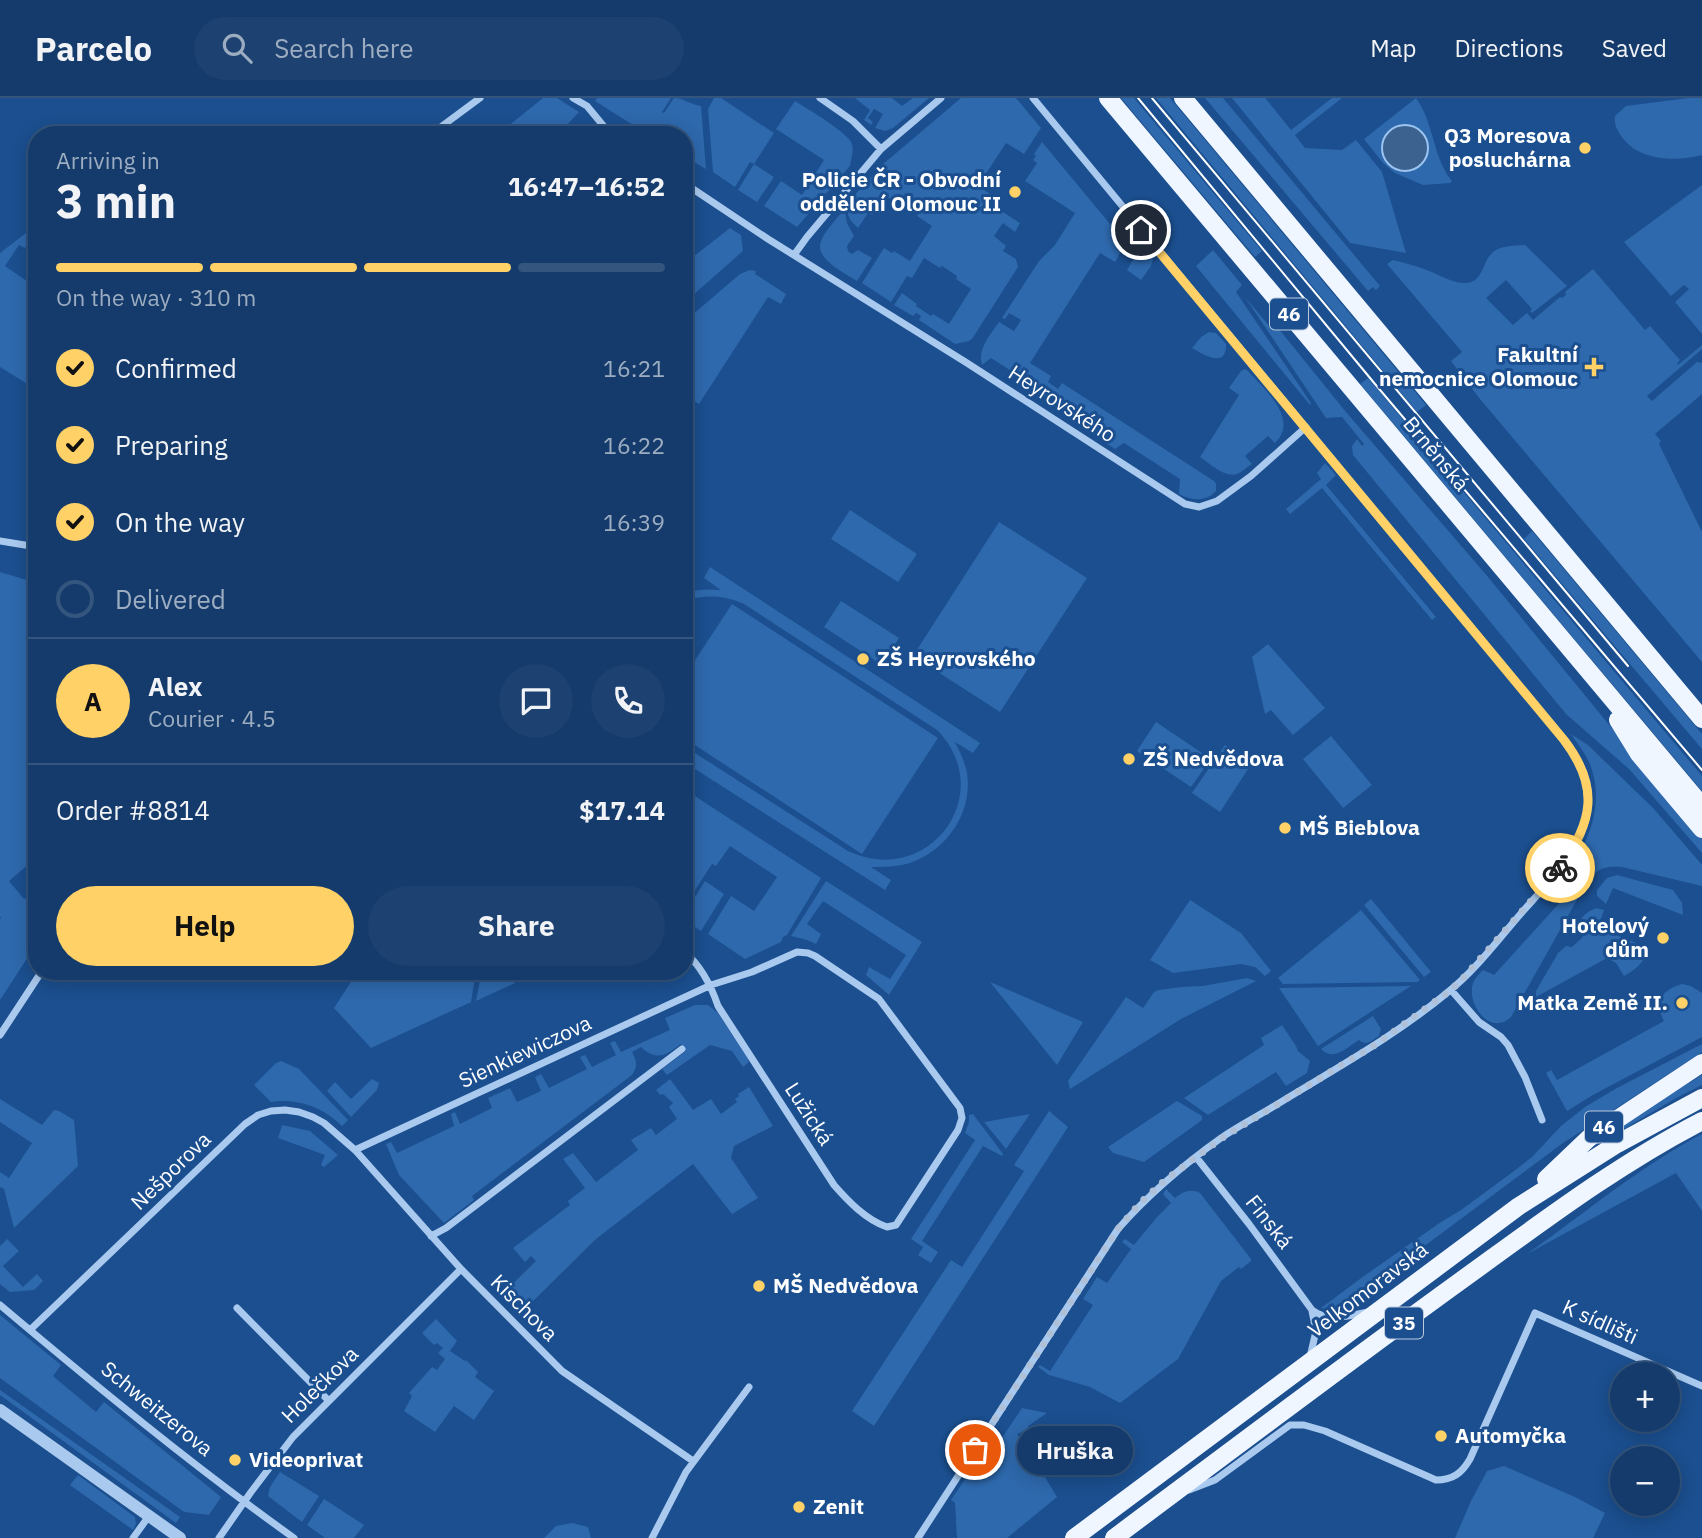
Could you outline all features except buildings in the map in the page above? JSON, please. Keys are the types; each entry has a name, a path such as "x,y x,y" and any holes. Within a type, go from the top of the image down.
{"main road":[{"name":"Brněnská","path":"1108,98 1702,806"},
{"name":"Brněnská","path":"1183,98 1702,719"},
{"path":"1602,598 1702,699"},
{"name":"46","path":"1573,653 1640,754 1702,829"},
{"name":"46","path":"1519,1206 1588,1138 1702,1063"},
{"name":"Velkomoravská","path":"1074,1538 1519,1206 1617,1144 1702,1097"},
{"name":"35","path":"1114,1538 1381,1339 1594,1185 1654,1147 1702,1121"}],"street":[{"path":"442,126 480,98"},
{"path":"573,98 587,106 604,126"},
{"path":"820,98 853,121 881,149"},
{"path":"794,255 881,149 941,98"},
{"path":"922,1537 1118,1229 1140,1203 1164,1181 1222,1138 1378,1043 1451,990 1546,885 1574,848 1587,812 1585,776 1564,740 1033,98"},
{"name":"Heyrovského","path":"693,189 1170,494 1193,506 1205,506 1217,501 1251,476 1306,427"},
{"path":"0,541 28,546"},
{"name":"Sienkiewiczova","path":"355,1150 711,985 797,952 815,956 879,999 958,1104 962,1113 960,1125 926,1179"},
{"name":"Lužická","path":"693,960 711,985 718,1006 834,1185 851,1203 882,1226 890,1227 900,1221 926,1179"},
{"path":"0,1035 36,980"},
{"path":"1451,990 1479,1022 1508,1045 1525,1076 1542,1119"},
{"path":"431,1236 446,1228 682,1049"},
{"name":"Nešporova","path":"30,1330 245,1124 258,1115 271,1111 299,1112 313,1116 355,1150"},
{"name":"Kischova","path":"355,1150 461,1269 562,1371 694,1461"},
{"name":"Finská","path":"1196,1157 1312,1310"},
{"name":"Holečkova","path":"219,1538 293,1437 461,1269"},
{"name":"Schweitzerova","path":"0,1304 128,1411 294,1538"},
{"path":"237,1308 329,1401"},
{"path":"1312,1310 1318,1315 1331,1317 1377,1311"},
{"path":"1308,1363 1316,1338 1312,1310"},
{"name":"K sídlišti","path":"1166,1499 1215,1480 1290,1425 1297,1424 1325,1431 1436,1480 1457,1476 1470,1459 1535,1313 1702,1386"},
{"path":"652,1538 686,1472 750,1387"},
{"path":"0,1410 180,1538"},
{"path":"133,1538 149,1516"}],"shaded area":[{"path":"543,98 557,98 579,112 566,126 508,126"},
{"path":"597,98 671,98 662,112 664,113 674,98 701,106 706,169 693,161 693,126 635,126 595,101"},
{"path":"714,98 721,98 774,133 754,164 750,162 735,187 713,172 708,109"},
{"path":"855,98 892,98 902,106 913,98 929,98 893,128 885,131 875,128 883,114 874,109 868,118 873,122 871,125 864,120 870,110"},
{"path":"961,98 1016,98 1041,128 1024,154 1006,143 978,186 996,198 992,205 1020,223 1015,232 1003,223 994,236 1006,246 1003,251 1016,259 1018,267 972,339 955,344 919,320 921,316 916,313 913,316 894,305 902,293 931,316 933,314 949,324 971,289 942,266 940,268 924,258 912,278 907,276 891,302 862,283 884,248 910,261 932,226 917,216 919,213 903,203 901,206 885,195 872,215 868,213 858,228 848,215 848,207 852,198 882,165"},
{"path":"1121,98 1134,98 1262,251 1255,257"},
{"path":"1156,98 1170,98 1426,405 1417,412"},
{"path":"1205,98 1223,98 1380,286 1376,290 1373,287 1368,291"},
{"path":"1232,98 1266,98 1291,130 1332,98 1342,98 1295,135 1305,148 1342,150 1356,140 1382,172 1406,253 1350,243"},
{"path":"1416,98 1427,118 1441,162 1452,181 1450,183 1423,185 1395,173 1383,163 1364,139"},
{"path":"1702,98 1702,155 1670,159 1648,155 1629,145 1616,127 1615,116 1626,106"},
{"path":"795,101 843,134 849,139 853,149 850,166 797,227 764,206 781,181 802,195 824,160 776,129"},
{"path":"1405,125 1414,126 1421,132 1427,139 1427,157 1421,164 1414,170 1405,171 1396,170 1389,164 1383,157 1382,148 1383,139 1389,132 1396,126"},
{"path":"1042,142 1120,236 1130,228 1132,232 1115,262 1100,253 1030,363 1051,376 1048,382 1058,389 1062,383 1214,481 1216,491 1208,497 1194,499 1179,494 1180,479 1124,443 1115,449 1106,443 1112,432 1103,427 1097,437 1085,430 1087,419 991,358 982,365 981,353 999,322 1014,331 1021,320 1009,313 1005,319 1002,318 1039,261 1055,245 1075,213 1025,181 1037,163 1033,160 1036,156 1034,154"},
{"path":"754,164 774,177 757,202 738,190"},
{"path":"1702,185 1702,334 1675,302 1689,289 1684,285 1671,296 1624,242"},
{"path":"845,212 854,236 847,246 848,251 852,254 858,250 872,258 857,281 832,265 820,248 828,230 841,213"},
{"path":"730,228 741,235 743,251 693,295 693,257"},
{"path":"26,233 28,234 25,248 19,245 5,266 28,282 28,384 0,367 0,253"},
{"path":"1525,245 1567,286 1532,313 1532,309 1506,280 1486,298 1513,325 1527,313 1533,320 1566,295 1565,292 1593,269 1645,330 1650,326 1680,360 1678,365 1702,345 1702,349 1647,396 1652,401 1697,362 1702,363 1702,394 1655,434 1661,441 1659,444 1702,532 1702,662 1480,399 1451,361 1462,352 1387,264 1393,260 1452,281 1466,283 1472,282 1480,275 1493,252 1508,246"},
{"path":"1141,246 1145,246 1153,258 1141,280 1127,270"},
{"path":"1213,250 1242,285 1236,292 1310,405 1196,266"},
{"path":"756,271 755,274 786,294 781,304 768,297 699,404 693,400 693,314 740,274"},
{"path":"1245,297 1270,327 1274,323 1346,412 1488,577 1702,838 1702,853 1629,769 1566,714 1353,455 1352,446 1357,439 1362,446 1364,444 1342,417 1326,418"},
{"path":"1209,332 1216,333 1226,344 1223,356 1219,358 1192,348"},
{"path":"1245,369 1270,395 1282,414 1284,424 1282,434 1275,443 1268,436 1245,456 1252,464 1232,475 1217,469 1200,457 1239,395 1229,388"},
{"path":"1368,378 1702,776 1702,791 1360,384"},
{"path":"1325,463 1336,475 1326,485 1436,617 1432,620 1322,488 1290,514 1286,509 1321,479 1317,473"},
{"path":"850,510 917,554 898,582 831,539"},
{"path":"999,522 1087,578 1000,712 913,656"},
{"path":"1532,531 1702,734 1702,749 1524,539"},
{"path":"710,567 980,743 973,753 955,742 966,769 968,788 966,802 955,828 935,849 923,857 900,865 871,867 891,880 885,890 693,768 693,752 848,851 878,859 905,857 928,846 946,828 957,806 961,781 954,755 937,730 744,604 714,597 693,599 693,591 721,590 704,578"},
{"path":"0,572 28,580 28,865 9,881 24,899 28,896 28,957 0,1000"},
{"path":"841,601 899,638 882,665 824,627"},
{"path":"732,604 938,738 862,854 693,744 693,663"},
{"path":"1268,644 1325,708 1293,735 1271,710 1265,714 1252,657"},
{"path":"1156,722 1211,759 1191,787 1137,751"},
{"path":"1571,734 1588,745 1654,809 1702,865 1702,886 1622,867 1598,870 1583,889 1511,1017 1495,1023 1488,1021 1476,1008 1472,991 1474,981 1483,970 1494,975 1572,889 1564,879 1580,853 1595,811 1595,782 1585,754"},
{"path":"1331,736 1372,785 1343,808 1303,759"},
{"path":"1225,745 1252,763 1220,812 1192,793"},
{"path":"693,795 821,878 781,942 745,959 708,934 731,896 754,911 777,877 730,846 716,866 712,864 693,893"},
{"path":"1617,875 1673,890 1682,903 1683,915 1613,888 1606,904 1597,896 1597,890 1607,878"},
{"path":"705,881 724,894 701,931 693,926 693,900"},
{"path":"826,881 922,942 889,995 866,975 869,967 890,979 906,955 823,901 807,924 821,934 816,944 791,936"},
{"path":"1371,899 1431,972 1424,977 1364,905"},
{"path":"1190,900 1241,933 1271,971 1265,976 1255,967 1241,964 1173,973 1150,960"},
{"path":"1596,908 1604,910 1598,928 1649,948 1642,961 1624,976 1616,963 1607,958 1536,997 1536,991 1558,953 1566,946 1572,947 1583,937 1581,919"},
{"path":"1361,910 1420,980 1283,984 1278,978"},
{"path":"1247,978 1256,981 1181,1019 1070,1089 1068,1081 1126,997 1143,1008 1154,992 1159,990"},
{"path":"352,980 475,980 471,1002 371,1048 334,1008"},
{"path":"480,980 513,980 515,983 476,1001"},
{"path":"990,982 1083,1022 1057,1065"},
{"path":"1682,984 1702,993 1702,1037 1567,1111 1546,1073 1551,1070 1557,1080 1664,1021 1660,1008 1661,998 1664,993"},
{"path":"1411,986 1318,1046 1279,988"},
{"path":"695,1005 708,1005 718,1013 749,1062 743,1067 732,1051 710,1045 667,1075 662,1069 686,1051 681,1044 657,1056 641,1047 632,1052 636,1064 632,1075 472,1196 474,1200 444,1223 399,1175 386,1144 391,1142 397,1153 454,1126 451,1114 455,1112 460,1124 492,1108 488,1098 510,1088 517,1102 541,1091 535,1077 541,1074 549,1088 587,1069 580,1057 585,1055 592,1067 616,1055 610,1043 615,1041 621,1052 670,1030 665,1018"},
{"path":"1373,1016 1381,1029 1379,1036 1372,1041 1365,1043 1359,1040 1335,1054 1321,1049"},
{"path":"1282,1025 1298,1051 1310,1061 1307,1073 1286,1086 1276,1072 1208,1115 1184,1098 1264,1045 1261,1038"},
{"path":"1702,1044 1702,1052 1563,1143 1344,1308 1331,1311 1321,1308 1510,1174 1585,1107"},
{"path":"281,1061 299,1069 348,1120 342,1126 310,1105 291,1101 271,1102 254,1085"},
{"path":"1702,1075 1702,1085 1595,1144 1599,1138"},
{"path":"372,1079 379,1083 377,1090 351,1117 327,1091 335,1082 351,1099"},
{"path":"670,1079 693,1110 711,1099 721,1114 737,1102 735,1099 738,1094 749,1087 773,1126 734,1146 731,1158 758,1198 732,1214 693,1164 596,1239 525,1309 503,1293 536,1261 531,1256 525,1262 513,1248 570,1205 568,1201 585,1188 563,1159 573,1153 596,1182 638,1150 631,1140 651,1128 656,1135 677,1119 669,1107 673,1103 656,1090"},
{"path":"0,1099 42,1125 54,1110 74,1120 78,1166 14,1228 4,1189 0,1187 0,1172 9,1178 32,1143 0,1122"},
{"path":"1177,1101 1202,1116 1202,1120 1144,1162 1113,1153 1108,1147"},
{"path":"1049,1111 1068,1127 874,1426 852,1411 951,1260 962,1267 1024,1171 1014,1165"},
{"path":"973,1114 1003,1154 1002,1156 983,1146 922,1241 938,1252 931,1263 918,1255 923,1247 911,1239 975,1140 965,1133 969,1115"},
{"path":"1030,1114 1006,1149 984,1122"},
{"path":"282,1125 310,1131 338,1155 324,1167 321,1165 325,1155 278,1138"},
{"path":"1702,1134 1702,1211 1676,1173 1527,1254 1634,1176"},
{"path":"1166,1189 1175,1198 1187,1191 1200,1193 1251,1261 1221,1281 1178,1359 1120,1403 1090,1387 1049,1375 1038,1367 1040,1365 1050,1371 1093,1305 1083,1299 1097,1277 1107,1283 1131,1249 1122,1242 1125,1239 1134,1245 1171,1203 1163,1194"},
{"path":"7,1239 19,1251 3,1266 23,1287 37,1274 43,1281 34,1290 10,1292 0,1284 0,1246"},
{"path":"0,1315 61,1365 53,1376 96,1412 104,1402 221,1497 209,1515 184,1512 0,1378"},
{"path":"436,1319 457,1341 450,1351 466,1360 478,1372 475,1377 494,1391 474,1420 454,1406 435,1432 404,1411 412,1396 409,1393 432,1367 437,1370 445,1359 438,1353 443,1348 437,1343 434,1345 422,1333"},
{"path":"0,1390 180,1517 176,1523 0,1395"},
{"path":"1022,1408 1047,1413 1028,1426 1029,1429 1017,1434 1023,1443 1032,1434 1055,1469 1043,1474 1057,1497 1007,1538 957,1538 955,1503 951,1500 972,1469 981,1469"},
{"path":"1504,1466 1605,1513 1593,1538 1455,1538 1487,1471"},
{"path":"280,1472 319,1496 302,1522 268,1496 270,1487"},
{"path":"78,1475 135,1517 133,1530 70,1485"},
{"path":"324,1499 364,1525 354,1538 325,1538 307,1525"},
{"path":"572,1523 588,1527 591,1538 544,1538 556,1526"}],"tram line":[{"path":"1138,98 1375,384 1702,770"},
{"path":"1152,98 1628,666"}],"way so far":[{"path":"975,1450 1118,1229 1140,1203 1164,1181 1222,1138 1378,1043 1451,990 1560,868"}],"place":[{"name":"Q3 Moresova posluchárna","path":"1585,148"},
{"name":"Policie ČR - Obvodní oddělení Olomouc II","path":"1015,192"},
{"name":"Fakultní nemocnice Olomouc","path":"1594,367"},
{"name":"ZŠ Heyrovského","path":"863,659"},
{"name":"ZŠ Nedvědova","path":"1129,759"},
{"name":"MŠ Bieblova","path":"1285,828"},
{"name":"Hotelový dům","path":"1663,938"},
{"name":"Matka Země II.","path":"1682,1003"},
{"name":"MŠ Nedvědova","path":"759,1286"},
{"name":"Automyčka","path":"1441,1436"},
{"name":"Hruška","path":"975,1450"},
{"name":"Videoprivat","path":"235,1460"},
{"name":"Zenit","path":"799,1507"}],"route":[{"path":"1141,230 1328,453 1574,755 1587,784 1587,812 1580,837 1560,868"}]}
